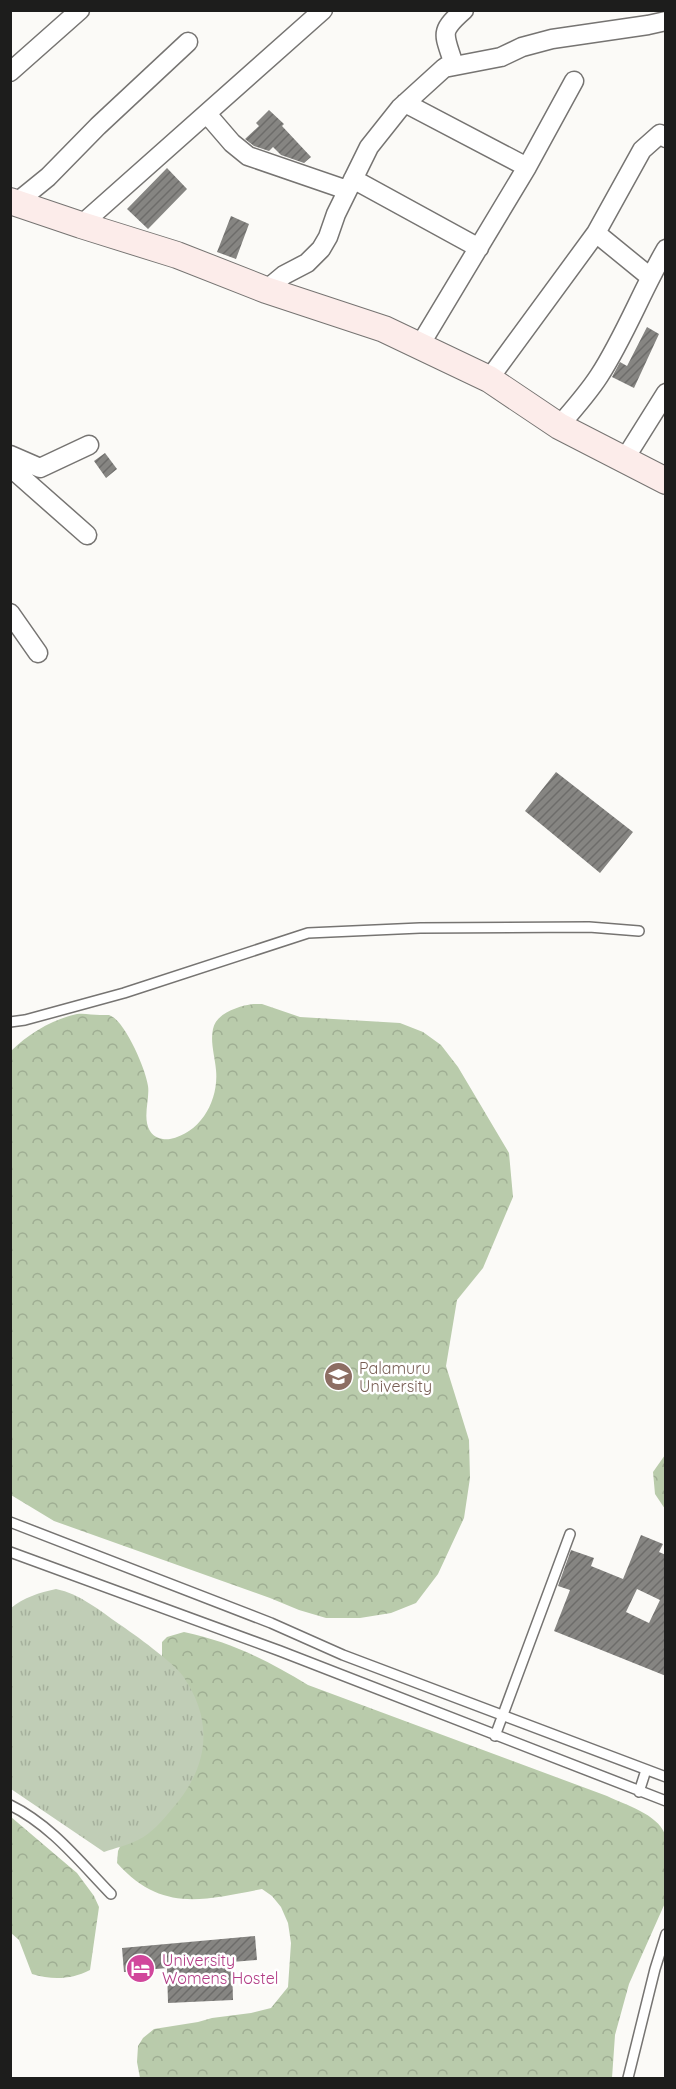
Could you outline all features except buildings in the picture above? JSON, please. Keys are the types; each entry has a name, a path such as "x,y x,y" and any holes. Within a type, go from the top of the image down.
{"street":[{"path":"10,72 80,10"},
{"path":"81,225 323,10"},
{"path":"266,290 284,274 308,263 321,249 369,147 405,103 453,62 445,39 447,29 464,10"},
{"path":"444,69 501,57 522,46 552,39 666,21"},
{"path":"14,202 48,177 98,126 188,42"},
{"path":"420,345 527,166 574,81"},
{"path":"405,103 527,166"},
{"path":"207,114 232,143 248,156 350,184 479,248"},
{"path":"489,379 596,233 642,150 660,134 666,138"},
{"path":"14,202 177,255 266,290 384,329 489,379 559,426 666,481"},
{"path":"596,233 650,277"},
{"path":"559,426 599,376 666,249"},
{"path":"624,460 666,393"},
{"path":"10,455 40,468 89,445"},
{"path":"10,467 87,535"},
{"path":"10,613 38,653"}],"lane":[{"path":"10,1022 124,993 308,933 420,928 577,927 639,930"},
{"path":"10,1522 271,1623 343,1655 666,1777"},
{"path":"495,1736 570,1534"},
{"path":"10,1552 280,1651 666,1801"},
{"path":"639,1792 646,1770"},
{"path":"10,1805 21,1810 63,1842 111,1894"},
{"path":"628,2079 666,1934"}],"green space":[{"path":"253,1004 262,1004 300,1017 400,1023 423,1032 441,1045 458,1067 509,1153 513,1197 483,1268 457,1300 446,1366 469,1440 470,1478 464,1518 438,1574 416,1603 391,1613 360,1618 326,1618 299,1610 54,1521 11,1495 11,1051 33,1033 68,1016 109,1015 122,1026 128,1035 143,1069 148,1086 146,1114 150,1131 159,1138 170,1139 191,1130 206,1114 211,1103 216,1081 212,1039 215,1023 229,1011"},
{"path":"665,1455 665,1509 655,1494 653,1472"},
{"path":"56,1589 89,1603 171,1664 183,1676 200,1711 203,1745 200,1761 184,1793 172,1809 143,1837 104,1852 11,1789 11,1608 26,1598"},
{"path":"184,1632 248,1653 308,1685 607,1796 640,1811 661,1827 665,1834 665,1903 629,1984 615,2035 612,2078 140,2078 137,2062 138,2046 143,2038 154,2029 271,2008 288,1987 291,1943 288,1923 281,1907 272,1896 262,1889 202,1899 167,1896 150,1890 117,1863 118,1851 124,1838 171,1680 162,1657 162,1642 167,1637"},
{"path":"11,1817 77,1873 94,1896 99,1907 90,1970 61,1978 32,1974 19,1940 11,1933"}],"place":[{"name":"Palamuru University","path":"338,1377"},
{"name":"University Womens Hostel","path":"141,1969"}]}
